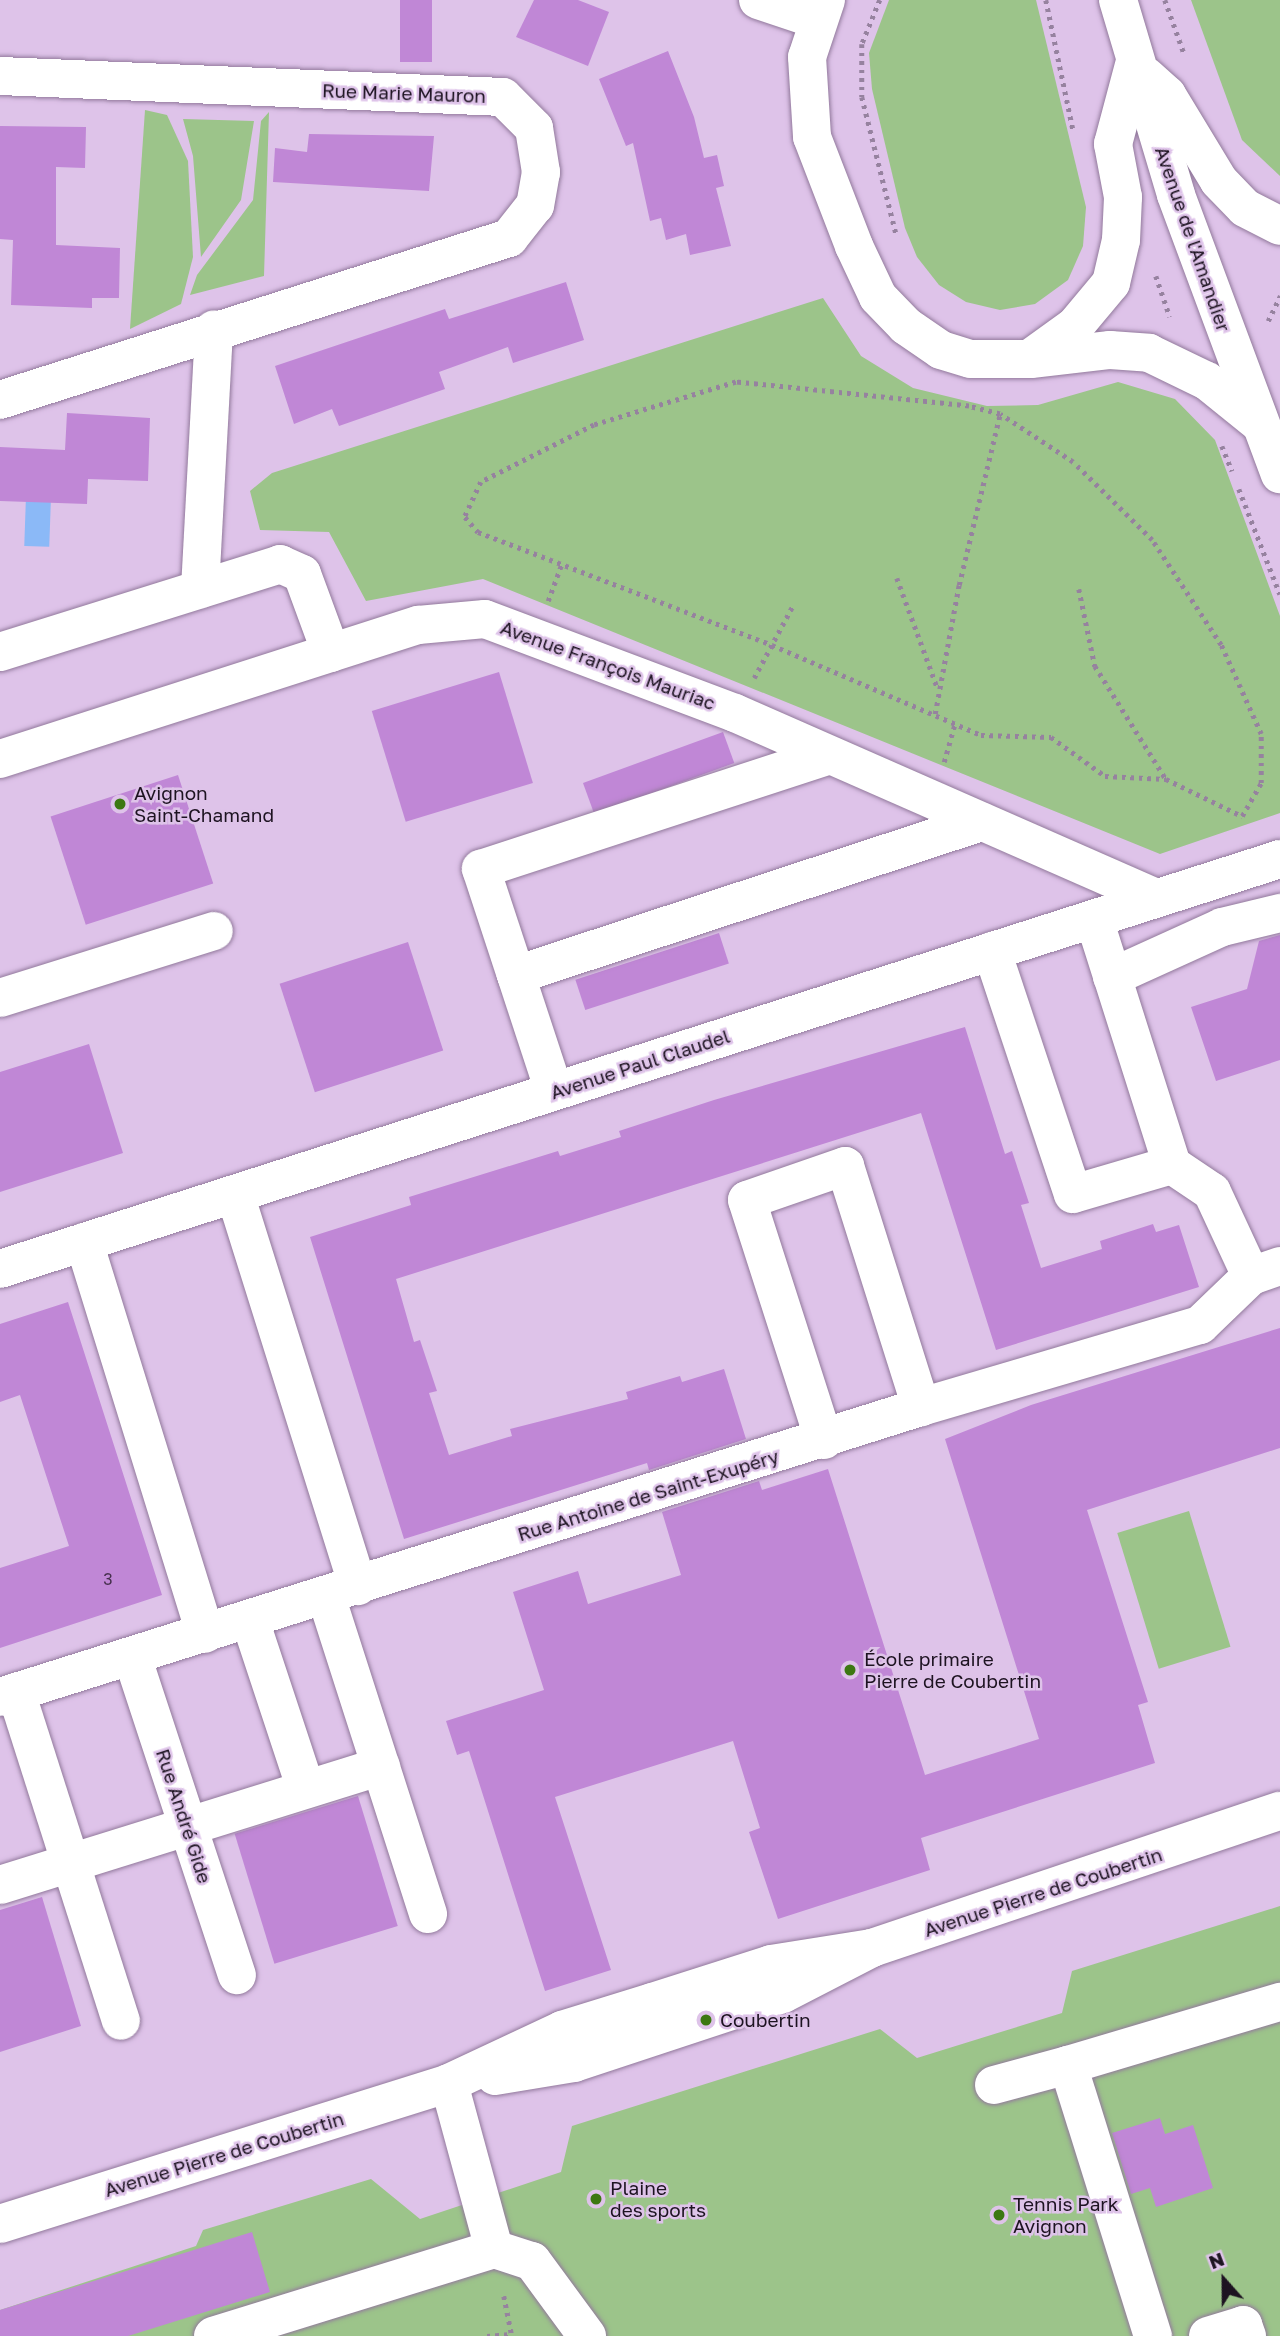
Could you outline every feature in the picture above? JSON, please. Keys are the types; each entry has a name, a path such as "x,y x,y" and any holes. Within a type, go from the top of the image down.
{"street":[{"path":"758,0 822,10 807,57 812,137 878,297 906,326 941,350 971,359 1031,359 1110,350 1149,353 1207,381 1259,424"},
{"name":"Avenue de l'Amandier","path":"1118,0 1134,65 1259,424 1280,474"},
{"path":"1031,359 1075,326 1111,283 1121,240 1123,197 1113,144 1134,65 1167,95 1219,181 1244,208 1280,226"},
{"name":"Rue Marie Mauron","path":"0,76 503,97 534,128 541,172 535,205 509,238 214,329 0,400"},
{"path":"200,589 214,329"},
{"path":"0,652 280,564 302,574 331,653"},
{"name":"Avenue François Mauriac","path":"0,759 418,625 485,620 735,713 826,757 1156,898"},
{"path":"554,1091 481,869 826,757"},
{"path":"516,975 982,822"},
{"name":"Avenue Paul Claudel","path":"0,1269 1280,859"},
{"path":"1112,977 1222,927 1280,913"},
{"path":"1094,919 1172,1165 1212,1192 1265,1271"},
{"path":"0,998 214,931"},
{"path":"992,951 1073,1194 1172,1165"},
{"path":"824,1440 747,1200 845,1166 921,1407"},
{"path":"235,1194 342,1591 381,1766 428,1914"},
{"path":"84,1242 205,1634"},
{"name":"Rue Antoine de Saint-Exupéry","path":"8,1695 824,1440 921,1407 1200,1325 1265,1271"},
{"path":"250,1620 306,1789"},
{"name":"Rue André Gide","path":"132,1656 237,1975"},
{"path":"8,1695 71,1864 121,2021"},
{"path":"0,1885 381,1766"},
{"name":"Avenue Pierre de Coubertin","path":"0,2224 449,2083 574,2063 783,1994 872,1948 1215,1836 1280,1811"},
{"name":"Avenue Pierre de Coubertin","path":"1215,1836 1280,1827"},
{"path":"994,2085 1280,2002"},
{"path":"1068,2065 1153,2336"},
{"path":"449,2083 494,2249"},
{"path":"213,2336 494,2249 532,2261 587,2336"},
{"path":"1208,2336 1243,2325 1247,2336"}],"path":[{"path":"880,0 862,44 862,97 898,241"},
{"path":"1046,0 1074,136"},
{"path":"1155,273 1171,321"},
{"path":"736,382 969,406 1000,414 1073,462 1152,540 1221,645 1261,734 1261,783 1242,816 1166,779 1105,776 1051,737 981,736 772,645 478,532 465,517 469,502 481,482 594,425 736,382"},
{"path":"935,714 937,688 1000,414"},
{"path":"1221,444 1280,594"},
{"path":"897,578 937,688"},
{"path":"1079,589 1095,666 1166,779"},
{"path":"735,713 792,607"},
{"path":"487,2336 512,2332 510,2336"}],"green space":[{"path":"889,0 1036,0 1086,207 1083,246 1068,280 1035,304 1000,310 966,302 939,285 917,257 905,228 872,89 869,53"},
{"path":"1191,0 1280,0 1280,176 1242,140"},
{"path":"145,110 167,115 188,161 193,257 181,304 130,329"},
{"path":"269,112 264,276 190,295 197,275 253,200 261,121"},
{"path":"183,119 254,121 241,200 201,257 193,156"},
{"path":"823,298 861,356 913,388 987,406 1038,405 1118,382 1175,399 1215,440 1280,616 1280,813 1160,854 483,579 366,601 329,532 260,530 250,491 272,473"},
{"path":"1189,1511 1231,1647 1159,1669 1117,1533"},
{"name":"Tennis Park Avignon","path":"1280,1906 1280,2336 0,2336 0,2310 196,2246 203,2230 371,2179 420,2219 561,2172 572,2126 880,2029 917,2058 1062,2013 1072,1971"}],"water":[{"path":"26,496 51,497 49,547 24,546"}],"building":[{"path":"400,0 432,0 432,62 400,62"},
{"path":"534,0 578,0 609,12 588,66 516,37"},
{"path":"668,51 694,117 704,158 717,155 724,186 716,188 731,246 690,255 686,234 666,240 661,218 650,221 633,143 626,146 599,79"},
{"path":"0,126 86,127 85,168 56,167 56,245 120,248 119,298 92,298 92,308 11,305 13,240 0,239"},
{"path":"309,134 434,136 429,191 273,182 275,148 307,152"},
{"path":"566,282 584,340 513,363 508,347 439,372 445,389 339,426 332,409 294,424 275,366 445,309 449,319"},
{"path":"67,413 150,418 148,481 88,479 87,504 0,501 0,447 65,450"},
{"path":"499,672 533,783 406,822 372,711"},
{"path":"723,732 734,763 594,814 583,783"},
{"path":"178,775 213,883 86,925 51,816"},
{"path":"719,933 729,963 585,1010 575,980"},
{"path":"1280,935 1280,1060 1216,1081 1191,1007 1247,989 1259,941"},
{"path":"408,942 443,1050 315,1092 280,984"},
{"path":"965,1027 1005,1154 1012,1151 1029,1203 1021,1205 1041,1268 1102,1249 1100,1241 1153,1224 1156,1232 1179,1225 1199,1287 996,1350 921,1113 396,1279 414,1342 420,1340 437,1391 429,1393 449,1455 512,1436 510,1429 628,1399 626,1392 680,1376 682,1382 724,1369 746,1439 649,1470 647,1463 404,1539 310,1237 411,1205 409,1197 558,1151 560,1156 621,1137 619,1131 714,1100"},
{"path":"89,1044 123,1153 0,1192 0,1072"},
{"path":"68,1302 162,1595 0,1648 0,1568 69,1546 20,1395 0,1402 0,1324"},
{"path":"1280,1328 1280,1448 1087,1510 1148,1702 1138,1705 1155,1763 921,1838 930,1870 778,1919 749,1832 760,1828 733,1741 555,1797 611,1970 545,1991 469,1751 457,1755 446,1721 544,1690 513,1592 578,1571 588,1604 681,1575 662,1512 759,1481 762,1490 828,1469 925,1775 1039,1739 945,1439 1031,1405"},
{"path":"358,1796 398,1926 274,1964 235,1834"},
{"path":"42,1897 81,2026 0,2052 0,1910"},
{"path":"1160,2118 1165,2134 1193,2125 1213,2188 1156,2207 1150,2188 1131,2194 1112,2133"},
{"path":"252,2232 270,2292 128,2336 0,2336 0,2310"}],"place":[{"name":"Avignon Saint-Chamand","path":"120,804"},
{"name":"École primaire Pierre de Coubertin","path":"850,1670"},
{"name":"Coubertin","path":"706,2020"},
{"name":"Plaine des sports","path":"596,2199"},
{"name":"Tennis Park Avignon","path":"999,2215"}]}
